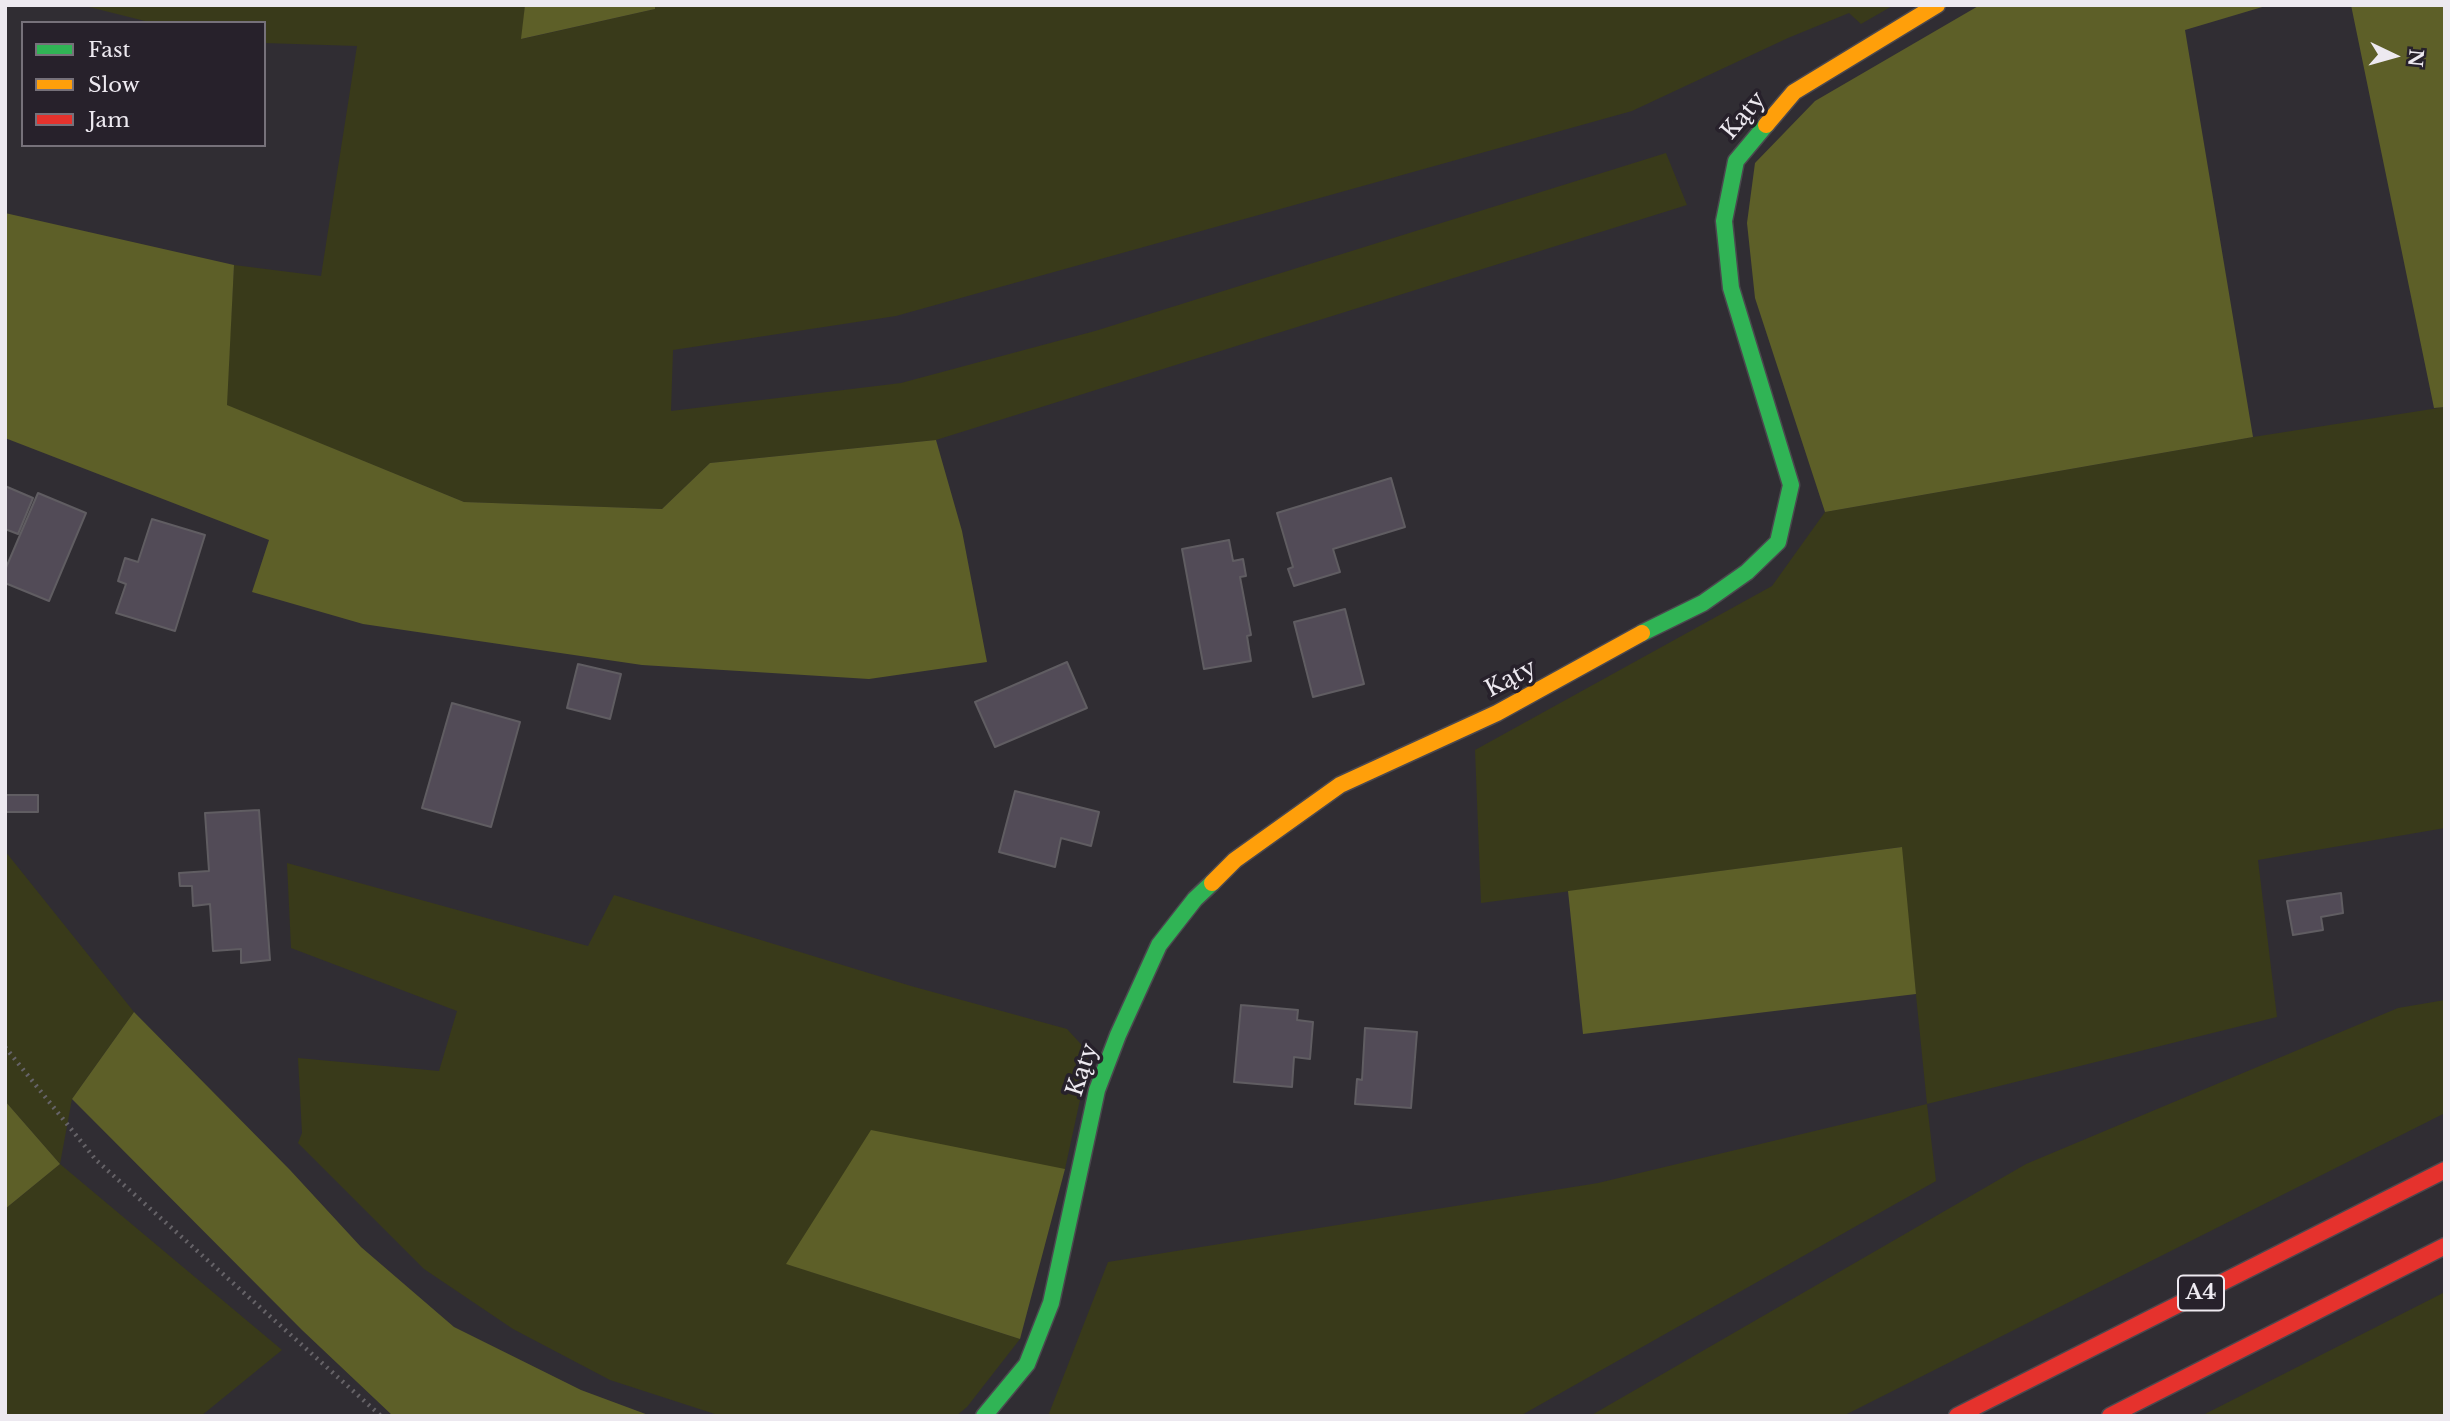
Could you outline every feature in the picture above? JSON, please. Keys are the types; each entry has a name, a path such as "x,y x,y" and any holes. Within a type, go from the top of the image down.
{"main road":[{"name":"Kąty","path":"984,1416 1027,1364 1051,1303 1097,1090 1118,1035 1159,945 1195,899 1235,860 1340,785 1497,713 1640,634 1703,603 1747,572 1778,542 1791,485 1731,288 1724,221 1736,161 1794,92 1937,5"},
{"name":"A4","path":"1957,1416 2445,1170"},
{"path":"2110,1416 2445,1246"}],"path":[{"path":"5,1047 96,1160 381,1416"}],"green space":[{"path":"81,5 525,5 522,39 655,9 655,5 1894,5 1861,24 1849,13 1788,38 1632,111 896,316 673,350 671,411 901,383 1095,331 1666,153 1687,205 936,440 710,463 662,509 464,502 226,405 234,265 321,276 357,46 266,43 266,21 145,21"},
{"path":"2445,407 2445,828 2258,860 2277,1017 1927,1104 1901,847 1481,903 1475,750 1772,586 1825,512 2253,437"},
{"path":"5,851 134,1012 72,1099 60,1164 5,1101"},
{"path":"287,863 588,946 614,895 911,986 1067,1029 1090,1054 1065,1169 787,1264 1020,1339 967,1407 956,1416 721,1416 610,1380 513,1329 424,1269 298,1143 302,1133 298,1058 439,1071 457,1011 291,948"},
{"path":"2445,1000 2445,1113 1843,1416 1590,1416 2026,1164 2398,1008"},
{"path":"1927,1104 1936,1181 1520,1416 1048,1416 1108,1262 1598,1183"},
{"path":"60,1164 282,1350 201,1416 5,1416 5,1209"},
{"path":"2445,1292 2445,1416 2201,1416"}],"shaded area":[{"path":"525,5 655,5 655,9 521,39"},
{"path":"1980,5 2269,5 2185,30 2253,437 1825,512 1755,298 1747,223 1755,163 1815,101"},
{"path":"2351,5 2445,5 2445,407 2434,408"},
{"path":"5,213 234,265 227,405 464,502 662,509 710,463 936,440 962,531 987,662 869,679 642,665 363,624 252,592 269,540 5,438"},
{"path":"1902,847 1916,994 1583,1034 1568,891"},
{"path":"134,1012 290,1170 361,1247 454,1327 581,1390 651,1416 393,1416 302,1330 72,1099"},
{"path":"5,1101 60,1164 5,1209"},
{"path":"871,1130 1065,1169 1020,1339 786,1264"}],"building":[{"path":"1391,478 1405,527 1333,549 1340,572 1294,586 1288,569 1293,567 1277,513"},
{"path":"5,486 33,498 18,534 5,529"},
{"path":"38,493 86,513 49,601 5,583 5,570"},
{"path":"152,519 205,535 175,631 116,613 126,584 118,581 125,558 138,562"},
{"path":"1229,540 1233,561 1243,559 1246,576 1240,577 1251,635 1247,636 1251,661 1204,669 1182,549"},
{"path":"1345,609 1364,684 1313,697 1294,622"},
{"path":"1067,662 1087,708 995,747 975,702"},
{"path":"578,664 621,674 610,719 567,708"},
{"path":"452,703 520,722 491,827 422,808"},
{"path":"1015,791 1099,812 1091,846 1061,838 1055,867 999,852"},
{"path":"5,795 38,795 38,812 5,812"},
{"path":"259,810 270,960 241,963 241,949 213,951 210,904 193,906 192,886 180,886 179,873 209,871 205,813"},
{"path":"2341,893 2343,913 2321,917 2323,930 2293,935 2287,901"},
{"path":"1241,1005 1298,1010 1297,1020 1313,1022 1310,1059 1294,1057 1292,1087 1234,1082"},
{"path":"1365,1028 1417,1032 1411,1108 1355,1104 1357,1079 1362,1080"}],"traffic: fast":[{"path":"1642,633 1703,603 1747,572 1778,542 1791,485 1731,288 1724,221 1736,161 1766,125"},
{"path":"984,1416 1027,1364 1051,1303 1097,1090 1118,1035 1159,945 1195,899 1212,883"}],"traffic: slow":[{"path":"1766,125 1794,92 1937,5"},
{"path":"1212,883 1235,860 1340,785 1497,713 1642,633"}],"traffic: jam":[{"path":"1957,1416 2445,1170"},
{"path":"2110,1416 2445,1246"}]}
